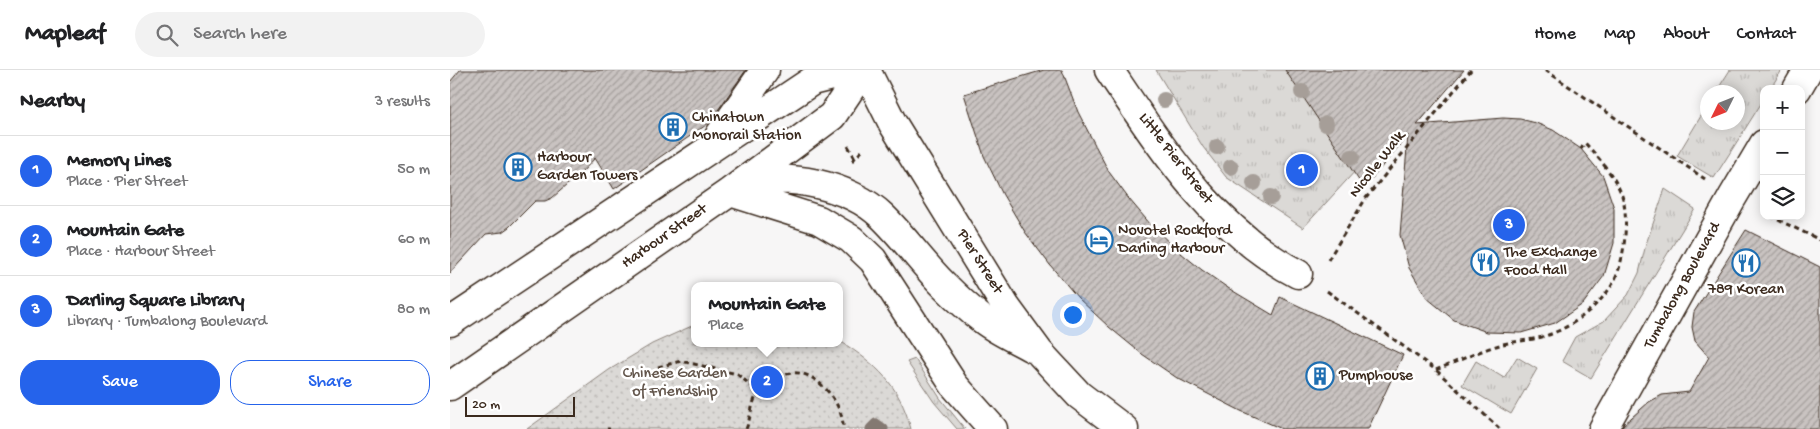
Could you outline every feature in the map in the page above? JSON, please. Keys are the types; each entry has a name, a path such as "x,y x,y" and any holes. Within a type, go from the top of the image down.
{"main road":[{"path":"711,148 765,70"},
{"path":"450,322 812,81 856,70"},
{"name":"Harbour Street","path":"450,386 730,192 832,116 864,70"},
{"name":"Pier Street","path":"864,70 995,314 1040,352 1079,395 1124,429"},
{"name":"Little Pier Street","path":"1108,70 1200,196 1261,251 1279,264 1306,278"},
{"path":"1799,85 1808,70"},
{"name":"Tumbalong Boulevard","path":"1603,429 1760,151"},
{"path":"730,192 746,184 770,180 798,180 833,188 863,202 881,215 943,284 995,314"},
{"path":"730,192 819,220 851,239 873,260 954,385 993,429"}],"path":[{"name":"Nicolle Walk","path":"1306,278 1366,198 1471,70"},
{"path":"1545,70 1732,198"},
{"path":"1436,370 1503,344 1521,342 1558,332 1578,320 1611,287 1621,259 1626,231 1623,199 1606,166 1585,143 1581,149"},
{"path":"848,145 855,158"},
{"path":"1778,220 1820,240"},
{"path":"1306,278 1436,370 1500,429"},
{"path":"658,367 680,361 737,374 758,392"},
{"path":"746,429 758,392 787,374 808,375 834,398 840,412 843,429"}],"green space":[{"path":"1156,70 1292,70 1357,169 1303,228 1226,177 1203,147"},
{"path":"1730,70 1782,70 1773,85 1760,85 1760,105 1745,129 1745,85 1720,85"},
{"path":"1700,118 1700,130 1744,130 1714,178 1677,156"},
{"path":"1665,189 1695,209 1591,378 1562,361 1575,337 1604,321 1628,295 1639,273 1646,244"},
{"name":"Chinese Garden of Friendship","path":"691,326 691,347 843,347 843,343 885,377 900,400 911,429 527,429 609,370 652,344"},
{"path":"1517,357 1537,369 1511,414 1462,385 1476,361 1504,378"},
{"path":"915,359 940,398 965,429 957,429 934,402 907,362"}],"building":[{"name":"Harbour Garden Towers","path":"460,70 746,70 709,123 614,189 595,158 552,198 545,201 535,201 502,232 486,234 450,273 450,82"},
{"name":"Novotel Rockford Darling Harbour","path":"1044,70 1062,70 1078,112 1109,172 1151,225 1202,270 1273,315 1280,297 1403,355 1368,429 1282,429 1241,411 1177,378 1142,354 1078,298 1025,232 1003,195 984,156 964,94"},
{"path":"1285,70 1464,70 1417,125 1503,118 1520,119 1553,130 1581,149 1603,176 1614,208 1614,243 1604,276 1583,304 1555,323 1521,333 1487,332 1454,320 1427,298 1409,268 1400,235 1408,135 1364,188"},
{"path":"1746,230 1820,267 1820,429 1621,429 1649,402 1662,395 1689,392 1709,357 1695,341 1692,327 1694,312"}],"waterway":[{"path":"871,429 876,424 883,429"}],"place":[{"name":"Chinatown Monorail Station","path":"673,127"},
{"name":"Harbour Garden Towers","path":"518,167"},
{"name":"Memory Lines","path":"1302,170"},
{"name":"Darling Square Library","path":"1509,225"},
{"name":"Novotel Rockford Darling Harbour","path":"1099,240"},
{"name":"The Exchange Food Hall","path":"1485,262"},
{"name":"789 Korean","path":"1746,263"},
{"name":"Pumphouse","path":"1320,376"},
{"name":"Mountain Gate","path":"767,382"}]}
